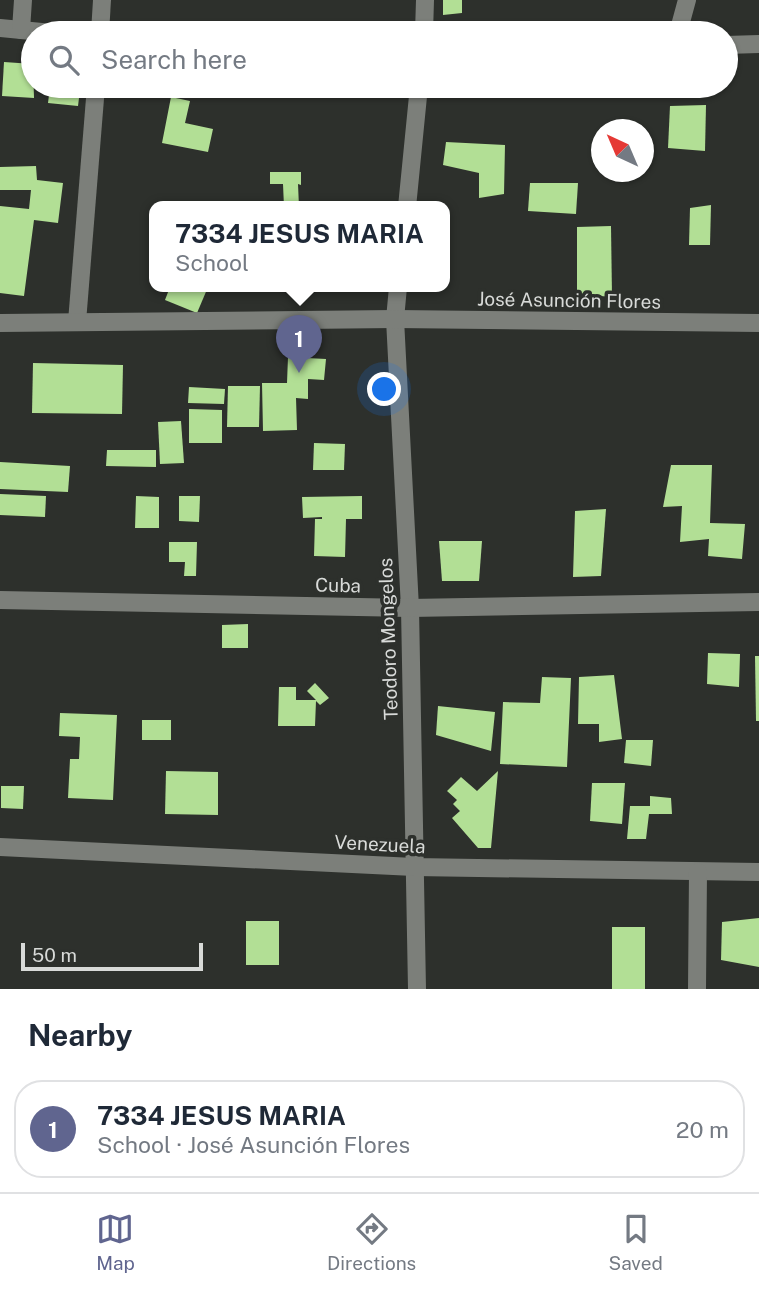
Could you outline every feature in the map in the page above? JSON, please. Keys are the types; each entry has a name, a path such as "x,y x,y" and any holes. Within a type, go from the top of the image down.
{"street":[{"path":"22,21 23,0"},
{"path":"101,21 102,0"},
{"path":"424,21 425,0"},
{"path":"681,21 687,0"},
{"path":"0,28 21,30"},
{"path":"738,45 759,44"},
{"path":"77,322 95,98"},
{"path":"408,201 418,98"},
{"name":"Teodoro Mongelos","path":"398,292 395,319 410,608 417,989"},
{"name":"José Asunción Flores","path":"0,323 395,319 759,323"},
{"name":"Cuba","path":"0,600 410,608 759,602"},
{"name":"Venezuela","path":"0,846 414,867 759,872"},
{"path":"697,989 698,872"}],"building":[{"path":"443,0 462,0 462,13 443,15"},
{"path":"4,62 21,63 21,97 2,96"},
{"path":"49,98 79,98 78,106 48,103"},
{"path":"171,98 190,101 185,123 213,129 208,152 162,143"},
{"path":"706,105 705,151 668,148 670,106"},
{"path":"446,142 505,145 504,194 479,198 479,173 443,165"},
{"path":"36,166 37,180 63,183 58,223 34,220 24,296 0,293 0,206 29,209 31,190 0,190 0,167"},
{"path":"270,172 301,172 299,201 284,201 283,184 270,184"},
{"path":"530,183 578,183 576,214 528,211"},
{"path":"711,205 710,245 689,245 690,208"},
{"path":"611,226 612,297 577,294 577,227"},
{"path":"168,292 206,292 197,313 165,300"},
{"path":"288,357 326,359 324,380 308,379 308,399 296,398 297,430 263,431 262,383 287,383"},
{"path":"33,363 123,365 122,414 32,413"},
{"path":"228,386 260,386 259,427 227,427"},
{"path":"189,387 225,389 224,404 188,403"},
{"path":"189,409 222,410 222,443 189,443"},
{"path":"181,421 184,463 160,464 158,422"},
{"path":"314,443 345,444 344,470 313,470"},
{"path":"107,450 156,450 156,467 106,466"},
{"path":"0,462 70,466 68,492 0,489"},
{"path":"671,465 712,465 710,523 745,524 742,559 708,556 709,539 680,542 682,506 663,507"},
{"path":"0,494 46,496 45,517 0,515"},
{"path":"136,496 159,497 159,528 135,528"},
{"path":"179,496 200,496 199,522 179,521"},
{"path":"362,496 362,519 346,519 345,557 314,556 315,519 322,517 303,518 302,497"},
{"path":"606,509 601,576 573,577 575,511"},
{"path":"439,541 482,541 479,581 442,581"},
{"path":"169,542 197,542 196,576 184,576 185,562 169,562"},
{"path":"248,624 248,648 222,648 222,625"},
{"path":"708,653 740,654 739,687 707,684"},
{"path":"755,656 759,656 759,721 756,721"},
{"path":"614,675 622,739 599,742 599,724 578,724 579,677"},
{"path":"542,677 571,678 567,767 500,764 503,702 540,703"},
{"path":"315,683 329,698 320,705 316,701 315,726 278,726 279,687 296,687 296,700 316,700 307,691"},
{"path":"438,706 495,712 491,751 436,735"},
{"path":"60,713 117,715 113,800 68,798 70,759 79,759 80,737 59,736"},
{"path":"142,720 171,720 171,740 142,740"},
{"path":"626,740 653,740 651,766 624,763"},
{"path":"166,771 218,772 218,815 165,814"},
{"path":"498,771 491,848 478,848 452,818 460,811 453,804 457,800 447,791 461,777 477,791"},
{"path":"592,783 625,783 622,824 590,821"},
{"path":"1,786 24,786 23,809 1,808"},
{"path":"650,796 671,798 672,814 649,814 646,839 627,839 630,806 650,806"},
{"path":"759,918 759,967 721,960 722,922"},
{"path":"246,921 279,921 279,965 246,965"},
{"path":"612,927 645,927 645,989 612,989"}],"place":[{"name":"7334 JESUS MARIA","path":"299,373"}]}
